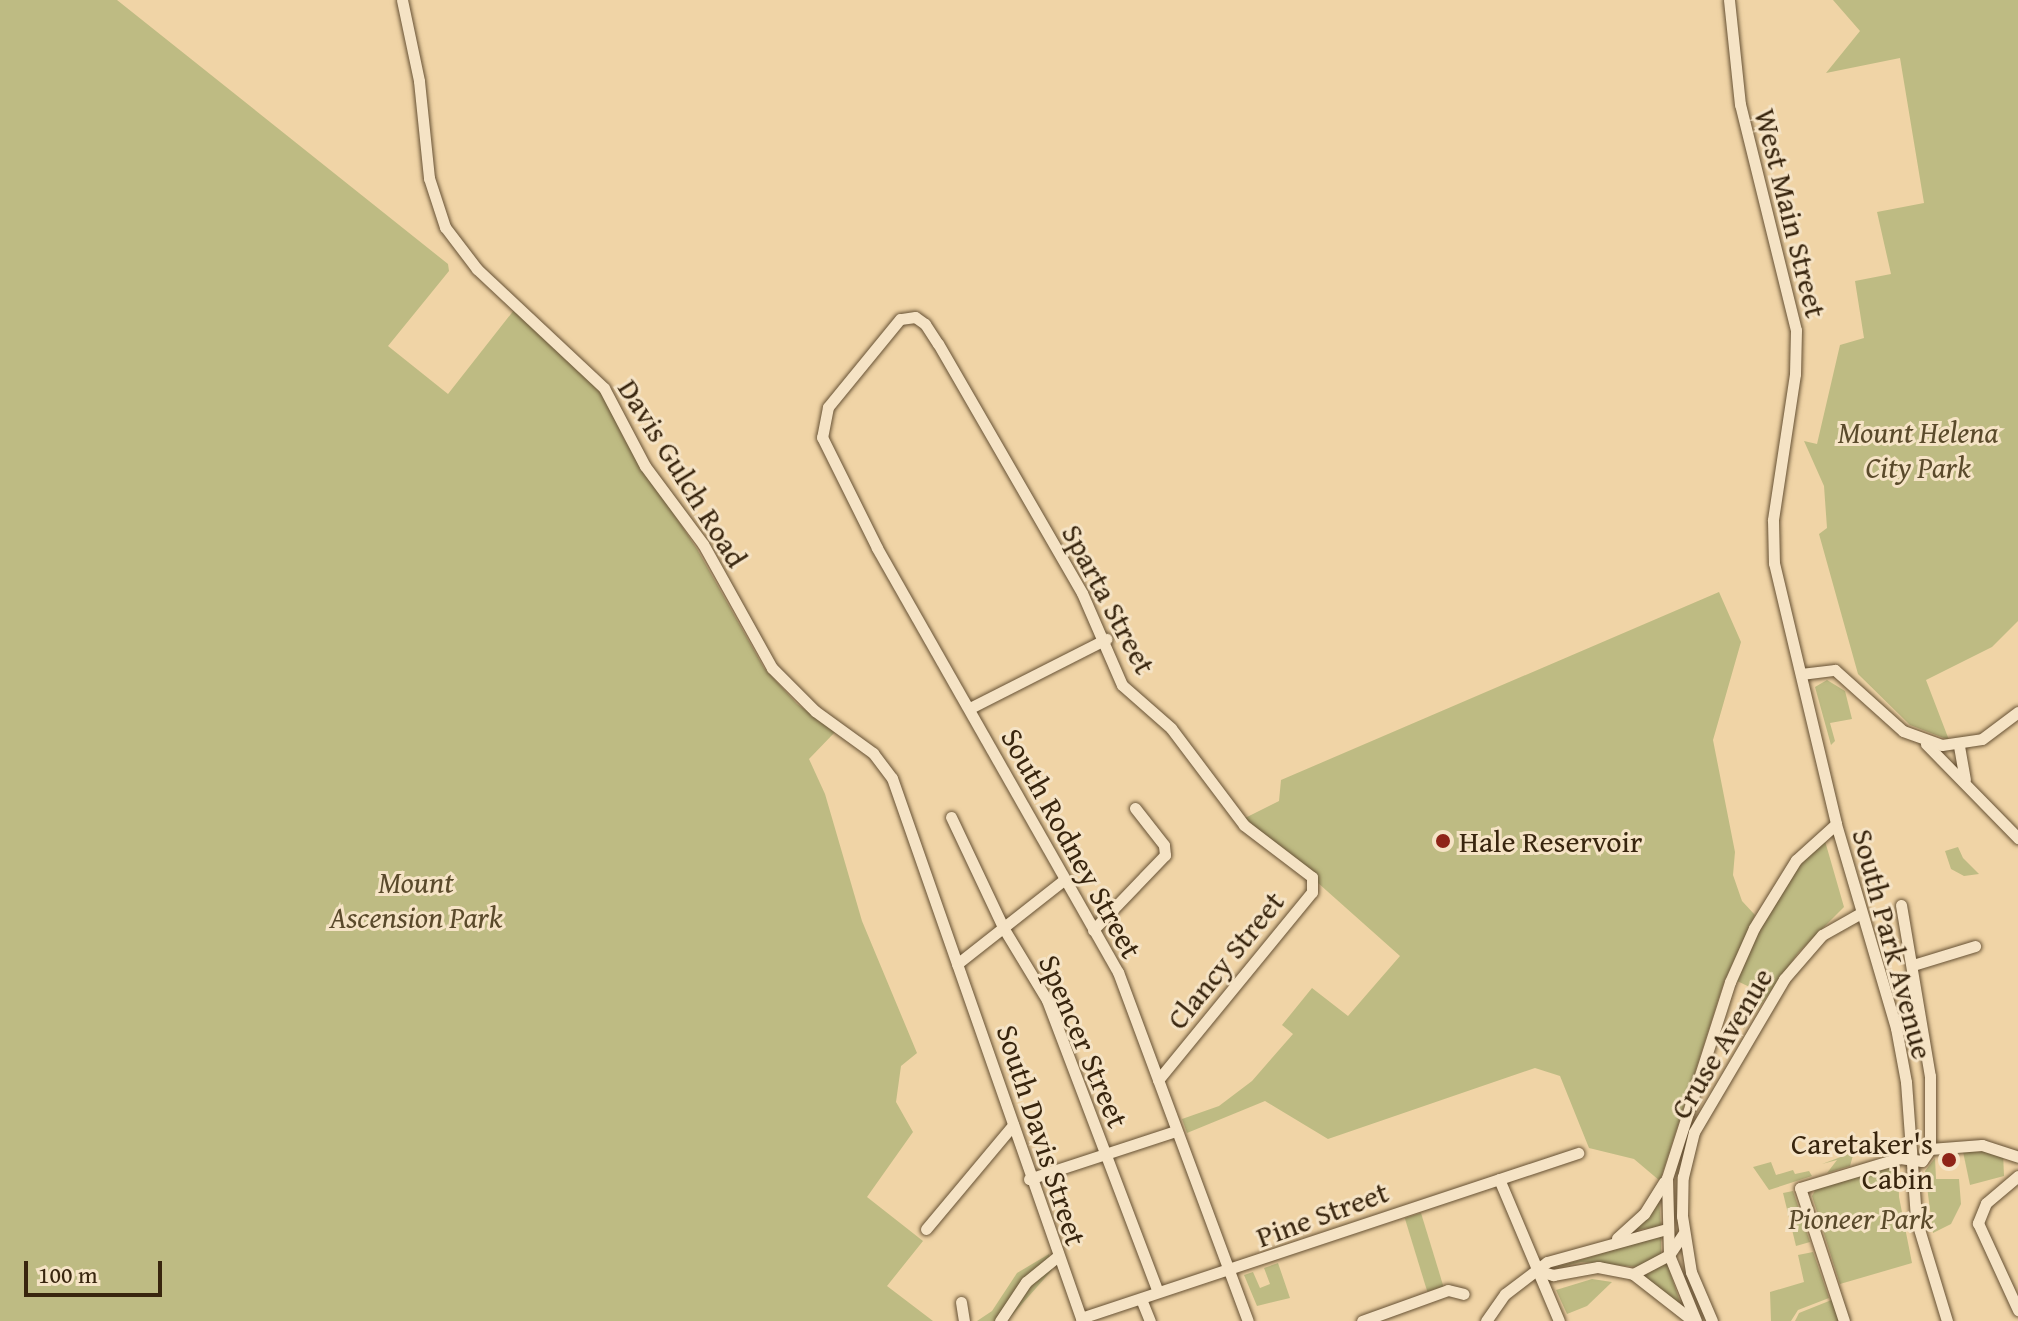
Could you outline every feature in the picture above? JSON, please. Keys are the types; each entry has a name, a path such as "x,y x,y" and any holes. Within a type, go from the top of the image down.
{"street":[{"name":"Davis Gulch Road","path":"402,0 419,81 429,178 445,227 477,269 604,388 645,466 703,544 772,668 887,770 957,964"},
{"name":"West Main Street","path":"1729,0 1740,104 1796,330 1795,374 1772,534 1801,674"},
{"name":"Sparta Street","path":"828,407 900,319 915,317 925,324 1009,463 1106,639 1122,685 1171,728 1244,825 1302,870"},
{"name":"South Rodney Street","path":"828,407 822,437 845,489 1118,972 1248,1321"},
{"path":"970,708 1106,639"},
{"path":"1801,674 1835,670 1892,722 1923,741 2018,838"},
{"name":"South Park Avenue","path":"1801,674 1836,824 1904,1064 1919,1236 1947,1321"},
{"path":"1923,741 1959,746 2015,720"},
{"path":"1959,746 1959,766 1969,786"},
{"path":"1093,930 1165,855 1164,845 1135,808"},
{"name":"Spencer Street","path":"951,817 1004,929 1047,1000 1158,1292"},
{"name":"Cruse Avenue","path":"1667,1178 1730,982 1754,928 1796,860 1836,824"},
{"name":"Clancy Street","path":"1158,1080 1312,892 1312,877 1302,870"},
{"path":"957,964 1065,879"},
{"path":"1901,905 1930,1076 1935,1149"},
{"name":"Cruse Avenue","path":"1712,1321 1696,1287 1683,1240 1686,1156 1720,1081 1784,979 1822,935 1861,913"},
{"path":"1913,965 1975,946"},
{"name":"South Davis Street","path":"957,964 1029,1179 1082,1319"},
{"path":"926,1229 1013,1125"},
{"path":"1029,1179 1176,1131"},
{"path":"1844,1321 1800,1188 1900,1158 1911,1162 1922,1161 1935,1149 1982,1145 2018,1157"},
{"name":"Pine Street","path":"1082,1319 1578,1153"},
{"path":"1667,1178 1669,1255 1694,1321"},
{"path":"1617,1238 1644,1214 1667,1178"},
{"path":"1499,1179 1559,1321"},
{"path":"2014,1180 1986,1203 1978,1223 2018,1310"},
{"path":"1486,1321 1505,1294 1547,1262 1617,1238 1667,1229 1683,1240 1669,1255 1633,1274"},
{"path":"1000,1321 1026,1282 1057,1257"},
{"path":"1539,1271 1553,1275 1598,1267 1633,1274 1694,1321"},
{"path":"1362,1321 1448,1290 1464,1294"},
{"path":"1141,1299 1150,1321"},
{"path":"961,1302 964,1321"}],"green space":[{"name":"Mount Ascension Park","path":"0,0 117,0 448,264 449,271 388,346 448,394 514,310 602,390 624,439 697,549 764,668 797,704 836,731 809,759 825,794 862,921 917,1053 901,1066 896,1102 913,1132 867,1197 923,1241 887,1286 933,1321 0,1321"},
{"name":"Mount Helena City Park","path":"1833,0 2018,0 2018,621 1992,647 1926,680 1949,740 1910,725 1858,674 1819,534 1827,528 1824,486 1804,441 1817,444 1840,345 1864,338 1855,281 1891,274 1877,212 1924,203 1900,58 1826,73 1860,31"},
{"path":"1719,592 1741,642 1713,740 1735,852 1733,875 1742,901 1755,915 1724,982 1660,1181 1634,1159 1589,1148 1560,1076 1535,1068 1328,1139 1265,1101 1187,1133 1182,1119 1219,1106 1252,1081 1293,1034 1282,1025 1312,988 1348,1016 1400,956 1245,818 1279,801 1281,780"},
{"path":"1827,680 1845,691 1852,719 1830,723 1835,741 1831,745 1815,687"},
{"path":"1825,841 1844,907 1798,953 1743,1030 1758,991 1735,980 1757,930 1799,864"},
{"path":"1958,847 1963,858 1979,874 1964,876 1951,869 1945,851"},
{"path":"1962,1147 2003,1153 2004,1176 1970,1185"},
{"path":"1854,1152 1850,1166 1827,1173 1837,1160 1822,1164"},
{"path":"1935,1158 1936,1179 1959,1179 1961,1204 1951,1224 1933,1233 1925,1171"},
{"name":"Pioneer Park","path":"1898,1161 1899,1197 1912,1263 1840,1284 1812,1196 1817,1187"},
{"path":"1771,1162 1776,1175 1793,1170 1795,1174 1809,1171 1812,1176 1769,1190 1753,1167"},
{"path":"1793,1191 1810,1242 1796,1246 1783,1193"},
{"path":"1659,1198 1661,1227 1633,1230"},
{"path":"1421,1213 1444,1287 1427,1292 1405,1218"},
{"path":"1661,1235 1661,1256 1637,1267 1581,1262 1551,1269"},
{"path":"1813,1252 1829,1298 1798,1310 1791,1321 1771,1321 1770,1292 1804,1282 1798,1255"},
{"path":"1049,1254 1052,1270 1007,1321 977,1321 992,1311 1017,1273"},
{"path":"1668,1262 1670,1272 1681,1305 1643,1276"},
{"path":"1278,1263 1290,1298 1257,1306 1244,1275 1253,1272 1260,1288 1270,1284 1264,1268"},
{"path":"1592,1279 1612,1282 1587,1306 1567,1314 1556,1290"},
{"path":"1834,1299 1841,1321 1795,1321 1799,1313"}],"place":[{"name":"Hale Reservoir","path":"1443,841"},
{"name":"Caretaker's Cabin","path":"1949,1160"}]}
